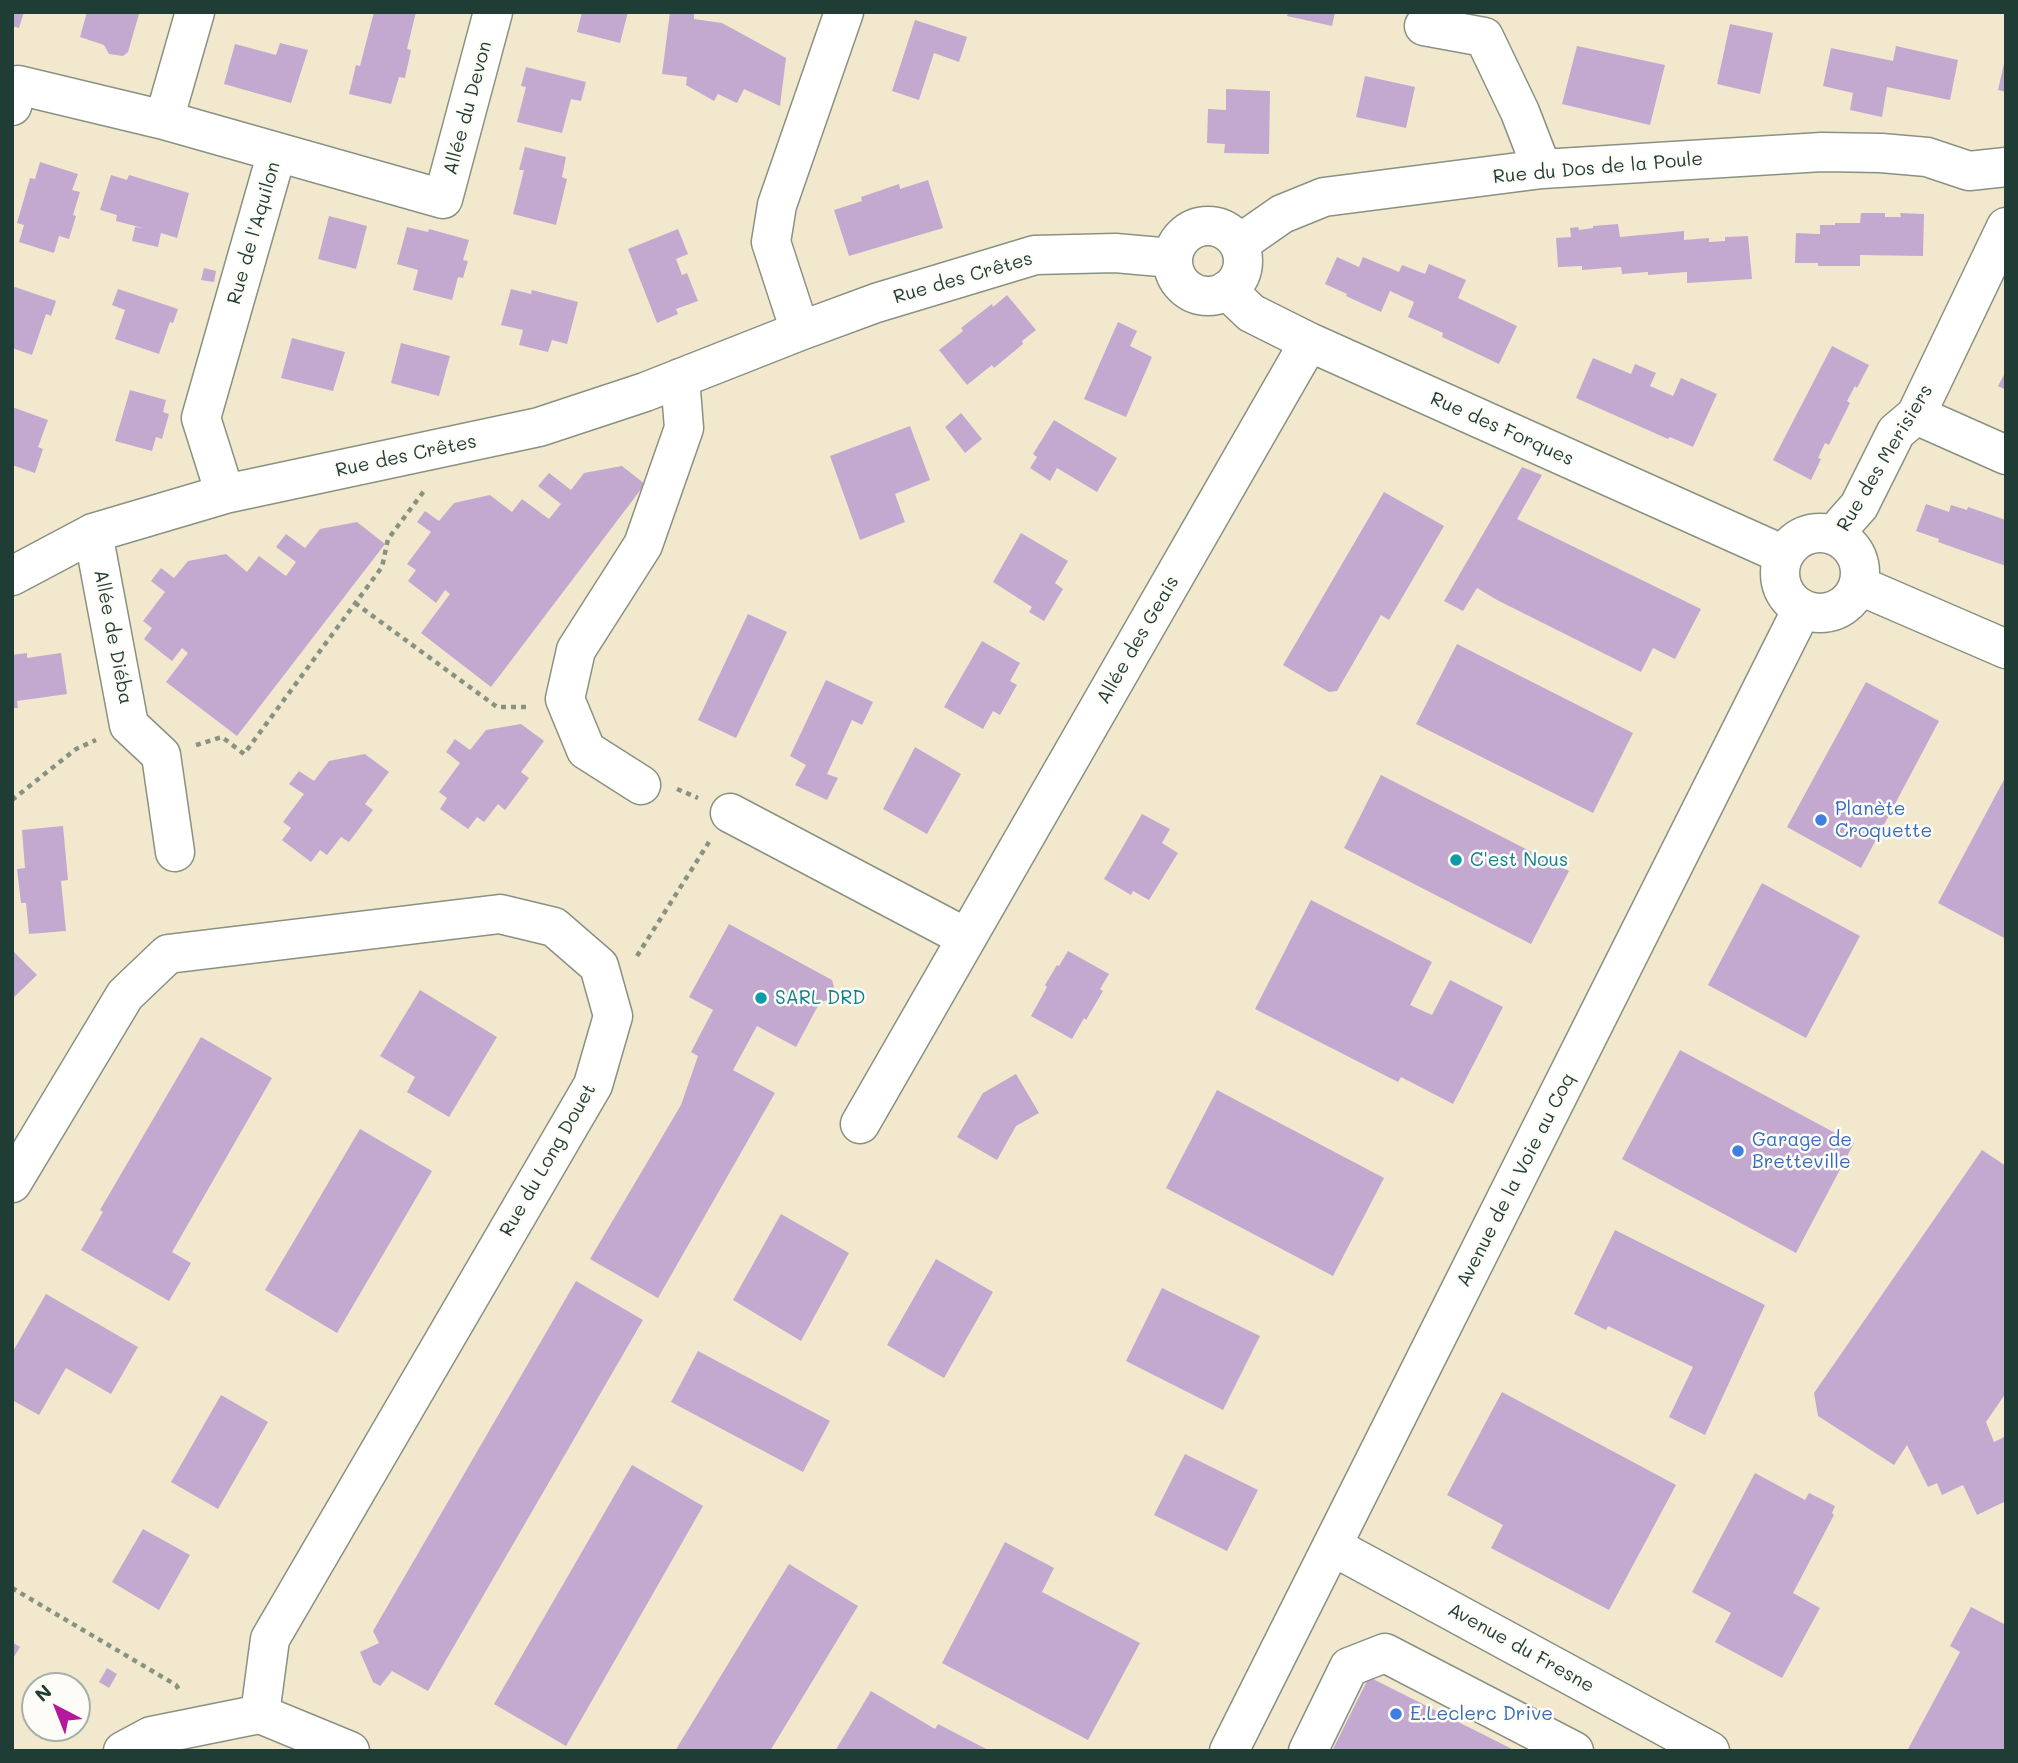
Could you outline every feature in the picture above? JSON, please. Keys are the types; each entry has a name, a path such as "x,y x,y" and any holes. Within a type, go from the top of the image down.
{"street":[{"path":"164,120 195,12"},
{"name":"Allée du Devon","path":"277,152 443,199 493,12"},
{"path":"800,331 771,242 777,205 844,12"},
{"path":"1424,26 1484,37 1520,112 1542,169"},
{"name":"Rue de l'Aquilon","path":"12,106 19,85 164,120 277,152 201,418 225,495"},
{"name":"Rue du Dos de la Poule","path":"1239,244 1282,214 1324,197 1542,169 1822,152 1927,157 1987,169 1987,191 2005,228"},
{"path":"1215,226 1235,237 1239,244 1243,265 1238,280 1227,290 1212,296 1197,295 1183,287 1174,273 1172,258 1177,243 1193,228 1215,226"},
{"name":"Rue des Merisiers","path":"1837,537 1843,524 1859,506 1896,432 1916,415 2005,228"},
{"name":"Rue des Crêtes","path":"12,576 93,533 225,495 539,427 645,392 876,303 1035,255 1115,253 1172,258"},
{"name":"Rue des Forques","path":"1227,290 1251,313 1309,342 1784,555"},
{"name":"Allée des Geais","path":"860,1124 1309,342"},
{"path":"641,785 586,750 565,699 576,650 643,545 684,428 680,378"},
{"path":"1916,415 2006,455"},
{"name":"Allée de Diéba","path":"93,533 129,725 161,755"},
{"path":"1822,533 1837,537 1848,544 1856,555 1860,575 1858,585 1850,599 1836,610 1824,613 1802,609 1792,601 1782,584 1780,573 1784,555 1793,544 1811,534 1822,533"},
{"path":"1858,585 2006,649"},
{"name":"Avenue de la Voie au Coq","path":"1229,1751 1802,609"},
{"path":"161,755 175,852"},
{"path":"730,813 967,938"},
{"name":"Rue du Long Douet","path":"12,1183 125,995 168,954 500,914 554,927 599,966 613,1016 593,1084 270,1639 260,1714"},
{"name":"Avenue du Fresne","path":"1332,1546 1710,1751"},
{"path":"1308,1751 1349,1667 1385,1653 1574,1751"},
{"path":"124,1751 151,1736 260,1714 351,1751"}],"path":[{"path":"161,755 222,737 244,754 382,567 388,539 424,491 421,453"},
{"path":"355,603 498,707 569,707"},
{"path":"12,800 76,749 129,725"},
{"path":"604,984 636,957 701,852 730,813 679,789 641,785"},
{"path":"12,1588 176,1685 202,1726"}],"building":[{"path":"12,12 24,12 19,28 12,26"},
{"path":"87,12 139,14 128,52 123,56 109,54 104,45 80,37"},
{"path":"374,12 416,12 407,49 411,50 405,78 399,77 391,104 349,94 356,65 360,66"},
{"path":"582,12 628,12 620,43 577,32"},
{"path":"670,12 694,12 694,19 722,23 786,58 780,106 744,89 737,103 718,94 714,101 686,85 687,77 662,74"},
{"path":"1288,12 1335,12 1332,26 1287,16"},
{"path":"915,20 967,37 959,62 934,53 919,100 892,91"},
{"path":"1730,24 1773,33 1760,94 1717,84"},
{"path":"280,43 308,50 291,103 224,84 235,44 276,55"},
{"path":"1577,46 1665,65 1650,125 1562,104"},
{"path":"1896,46 1958,60 1950,100 1887,87 1882,117 1850,110 1853,93 1823,86 1831,48 1893,61"},
{"path":"2006,59 2006,92 1998,90"},
{"path":"526,67 586,82 581,101 571,99 562,133 517,122 526,87 521,86"},
{"path":"1365,76 1415,87 1406,128 1356,117"},
{"path":"1226,89 1270,91 1269,154 1224,153 1225,144 1207,143 1208,109 1226,110"},
{"path":"525,147 566,157 562,177 567,179 556,225 513,214 524,170 519,170"},
{"path":"40,162 78,174 72,190 80,192 73,215 76,216 69,239 59,236 54,253 19,242 24,225 17,223 30,178 35,179"},
{"path":"111,175 127,180 129,175 189,193 177,238 161,233 158,247 132,241 135,227 143,228 116,221 117,215 100,210"},
{"path":"928,180 943,228 849,256 834,210 899,184 900,189"},
{"path":"1861,213 1885,213 1885,217 1901,217 1900,213 1924,214 1923,256 1860,255 1860,266 1795,263 1796,233 1820,234 1820,225 1860,223"},
{"path":"329,216 367,226 356,269 318,259"},
{"path":"1618,224 1620,237 1684,231 1684,240 1709,238 1709,242 1725,241 1725,237 1748,236 1752,279 1687,283 1687,272 1622,274 1621,267 1582,270 1582,266 1558,267 1556,238 1571,237 1570,228 1578,227 1579,230"},
{"path":"407,227 428,232 429,229 469,240 463,260 468,261 463,278 458,277 452,300 413,290 418,270 397,264"},
{"path":"678,229 688,254 676,259 682,275 687,273 698,301 676,309 678,314 657,323 628,249"},
{"path":"1337,257 1359,267 1363,257 1399,272 1402,265 1425,274 1429,264 1466,280 1458,298 1517,326 1499,364 1442,337 1443,333 1408,317 1414,302 1390,291 1381,312 1325,284"},
{"path":"204,268 216,271 214,282 201,280"},
{"path":"12,286 56,301 51,316 46,314 32,355 12,348"},
{"path":"118,289 178,309 173,323 170,322 159,354 115,339 125,310 112,305"},
{"path":"511,289 531,294 532,290 578,302 567,344 552,340 548,352 519,345 523,330 501,325"},
{"path":"1007,295 1036,330 994,368 992,365 967,385 939,350 963,331 961,328"},
{"path":"1118,322 1137,331 1130,346 1152,357 1126,417 1084,399"},
{"path":"292,338 345,352 333,391 281,378"},
{"path":"401,343 450,356 439,396 391,383"},
{"path":"1832,346 1869,365 1847,401 1850,403 1829,445 1825,443 1811,480 1773,460"},
{"path":"1593,358 1631,374 1635,364 1656,373 1650,386 1673,396 1681,378 1717,394 1693,447 1670,437 1668,439 1576,398"},
{"path":"2006,371 2006,390 1998,386"},
{"path":"130,390 166,400 163,412 169,414 162,439 156,437 152,451 115,441"},
{"path":"12,407 48,420 38,447 43,449 35,473 12,465"},
{"path":"961,413 982,439 965,453 945,427"},
{"path":"1054,420 1117,458 1097,492 1057,468 1050,481 1030,468 1037,457 1033,454"},
{"path":"910,426 930,480 895,494 905,522 860,540 830,456"},
{"path":"622,466 645,484 491,687 421,633 450,594 445,590 436,603 408,581 416,570 407,564 431,532 417,522 425,511 439,521 454,503 490,495 512,512 522,499 549,519 561,504 538,486 549,473 571,490 584,473"},
{"path":"1522,467 1542,475 1517,519 1701,609 1675,659 1653,648 1641,672 1477,588 1463,611 1444,601"},
{"path":"1384,492 1444,526 1389,620 1381,615 1337,691 1329,692 1283,665"},
{"path":"1926,504 1949,512 1951,505 1967,510 1968,507 2006,520 2006,566 1938,542 1939,539 1916,531"},
{"path":"357,522 385,544 237,736 166,682 188,653 182,648 172,661 144,639 152,628 143,621 165,592 151,581 161,568 174,578 188,561 226,554 247,572 259,556 286,576 296,562 276,547 286,534 305,548 320,529"},
{"path":"1021,533 1068,561 1055,583 1063,589 1044,621 1029,612 1032,607 993,582"},
{"path":"748,614 787,632 736,738 698,720"},
{"path":"982,641 1020,663 1010,681 1017,685 1000,715 993,711 983,729 944,707"},
{"path":"1457,644 1633,733 1593,813 1416,724"},
{"path":"27,653 27,658 61,653 67,694 17,701 18,708 12,708 12,655"},
{"path":"826,680 873,702 862,725 852,720 827,774 838,778 827,800 795,785 806,765 790,756"},
{"path":"1866,682 1939,721 1861,868 1787,827"},
{"path":"521,724 544,741 521,772 529,778 505,810 498,804 484,822 477,817 468,829 440,809 447,798 439,792 460,763 446,752 455,739 470,750 486,730"},
{"path":"915,747 961,774 927,834 883,809"},
{"path":"365,754 389,772 365,804 373,810 349,842 341,837 327,855 320,850 311,862 282,840 291,828 283,822 304,794 289,784 299,771 314,781 329,761"},
{"name":"C'est Nous","path":"1381,775 1569,871 1531,944 1344,848"},
{"path":"2006,776 2006,939 1938,903"},
{"path":"1142,814 1170,829 1162,843 1178,853 1149,900 1133,891 1131,895 1104,879"},
{"path":"63,826 68,880 61,881 66,931 29,934 26,903 21,903 17,869 25,868 22,830"},
{"path":"1762,883 1860,936 1806,1038 1708,985"},
{"path":"1311,900 1432,962 1410,1005 1432,1015 1450,980 1503,1007 1453,1104 1401,1077 1398,1082 1255,1009"},
{"path":"729,924 832,980 834,987 828,1000 820,1002 796,1047 757,1026 733,1070 775,1093 658,1298 590,1259 681,1105 698,1056 691,1052 713,1010 689,997"},
{"path":"12,950 37,975 12,999"},
{"path":"1068,951 1109,974 1100,989 1103,991 1072,1039 1031,1016 1047,987 1045,985"},
{"path":"420,990 497,1037 449,1117 407,1092 415,1077 380,1056"},
{"path":"201,1037 272,1078 172,1252 191,1263 169,1301 81,1250 103,1212 100,1210"},
{"name":"Garage de Bretteville","path":"1680,1050 1854,1143 1796,1253 1622,1159"},
{"path":"1016,1074 1039,1113 1016,1126 997,1160 957,1137 983,1093"},
{"path":"1217,1090 1384,1178 1333,1276 1166,1188"},
{"path":"360,1129 432,1171 337,1333 265,1290"},
{"path":"1982,1150 2006,1166 2006,1393 1986,1422 1994,1442 2006,1436 2006,1501 1977,1515 1963,1485 1942,1495 1937,1483 1928,1487 1907,1445 1894,1465 1818,1416 1814,1393"},
{"path":"781,1214 849,1253 801,1341 733,1300"},
{"path":"1615,1230 1765,1305 1705,1435 1669,1417 1693,1367 1608,1326 1606,1330 1574,1314"},
{"path":"936,1259 993,1292 944,1378 887,1345"},
{"path":"576,1281 643,1320 428,1691 392,1671 380,1686 373,1682 360,1652 379,1643 373,1631"},
{"path":"1162,1288 1260,1336 1223,1410 1126,1361"},
{"path":"46,1294 138,1347 111,1394 66,1368 39,1415 12,1400 12,1353"},
{"path":"698,1351 830,1421 803,1472 671,1402"},
{"path":"1502,1392 1676,1485 1609,1610 1491,1548 1503,1525 1447,1495"},
{"path":"221,1395 268,1422 218,1509 171,1482"},
{"path":"1185,1454 1258,1490 1227,1551 1154,1515"},
{"path":"632,1465 703,1506 566,1746 494,1704"},
{"path":"1755,1473 1805,1500 1809,1493 1835,1506 1832,1513 1834,1515 1793,1593 1820,1608 1782,1678 1715,1642 1731,1613 1692,1592"},
{"path":"143,1529 190,1555 159,1610 112,1582"},
{"path":"1005,1542 1054,1568 1042,1592 1140,1643 1088,1740 942,1663"},
{"path":"789,1564 858,1606 770,1751 675,1751"},
{"path":"1971,1607 2006,1625 2006,1751 1907,1751 1960,1652 1950,1646"},
{"path":"12,1642 20,1647 12,1660"},
{"path":"107,1668 117,1674 109,1688 99,1682"},
{"name":"E.Leclerc Drive","path":"1369,1677 1516,1751 1332,1751"},
{"path":"871,1691 935,1729 938,1724 990,1751 835,1751"}],"place":[{"name":"Planète Croquette","path":"1821,820"},
{"name":"C'est Nous","path":"1456,860"},
{"name":"SARL DRD","path":"761,998"},
{"name":"Garage de Bretteville","path":"1738,1151"},
{"name":"E.Leclerc Drive","path":"1396,1714"}]}
